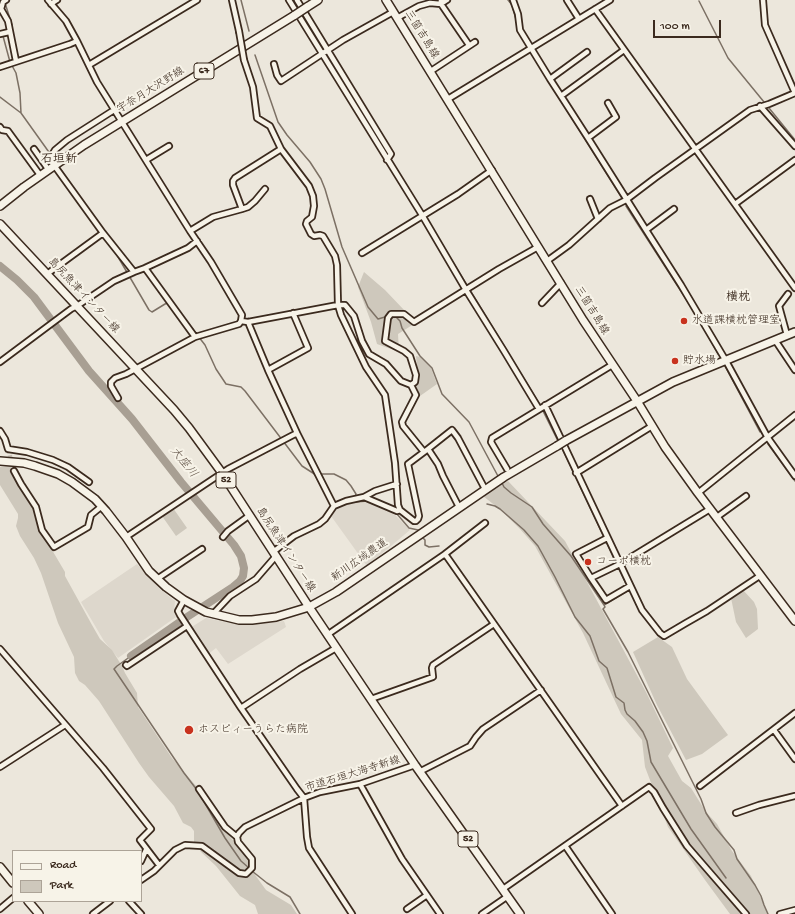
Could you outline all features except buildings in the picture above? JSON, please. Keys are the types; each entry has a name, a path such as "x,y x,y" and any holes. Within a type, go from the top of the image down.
{"main road":[{"name":"宇奈月大沢野線","path":"0,206 51,167 318,0"},
{"name":"三箇吉島線","path":"386,0 538,247 665,447 795,621"},
{"name":"島尻魚津インター線","path":"0,224 184,422 222,473 327,635 520,914"},
{"name":"新川広域農道","path":"0,461 24,462 58,474 84,490 102,506 126,537 140,559 157,579 184,600 210,613 239,620 276,618 309,607 336,592 485,489 565,441 637,401 673,382 795,332"},
{"path":"0,867 12,882"},
{"path":"29,902 39,914"}],"street":[{"path":"6,0 3,2 1,9 8,21 16,61"},
{"path":"48,0 66,21 97,82 211,262 242,315 242,321"},
{"path":"51,4 57,0"},
{"path":"89,65 196,0"},
{"path":"232,0 244,60 253,87 257,118 270,126 281,149 292,165 303,177 313,196 314,206 312,217 306,224 311,234 314,236 323,236 335,256 337,265 338,305 366,367 386,395 395,463 398,505 400,510 414,521 418,519 408,464 452,430 458,438 485,489"},
{"path":"289,0 387,160 424,214 466,290 539,409"},
{"path":"297,0 391,154 387,160"},
{"path":"274,64 277,75 281,80 328,50 395,15 419,6 447,0"},
{"path":"513,0 517,10 520,30 531,49 681,285 726,361 768,438 795,476"},
{"path":"566,0 579,19"},
{"path":"448,99 610,0"},
{"path":"547,261 610,208 626,200 654,178 750,110 795,93 765,25 763,0"},
{"path":"441,2 469,45"},
{"path":"595,9 795,288"},
{"path":"0,34 9,32"},
{"path":"0,67 77,41"},
{"path":"431,71 474,42"},
{"path":"561,96 624,50"},
{"path":"550,79 587,52"},
{"path":"588,138 616,117 608,103"},
{"path":"760,106 795,146"},
{"path":"51,167 52,155 55,150 67,140 114,110"},
{"path":"0,127 2,130 8,131 40,175"},
{"path":"146,160 169,146"},
{"path":"34,149 51,167 134,272"},
{"path":"242,209 233,185 233,181 235,178 281,149"},
{"path":"735,204 795,160"},
{"path":"362,253 458,194 492,170"},
{"path":"190,231 213,216 242,209 255,201 264,189"},
{"path":"590,200 598,219"},
{"path":"646,230 674,209"},
{"path":"47,274 102,233"},
{"path":"0,362 71,309 105,287 134,272 188,248 197,241"},
{"path":"411,385 415,382 416,375 410,356 385,341 388,318 391,314 404,314 414,322 538,247"},
{"path":"145,268 196,337"},
{"path":"542,303 561,283"},
{"path":"787,335 778,306 788,294"},
{"path":"118,398 111,386 111,382 134,368 196,337 239,324 242,321 248,322 338,305 345,305 354,316 362,341 369,354 386,364 401,381 411,385 416,395 402,422 403,426 438,464 459,507"},
{"path":"268,370 308,348 293,313"},
{"path":"248,322 297,433 334,506"},
{"path":"775,340 795,370"},
{"path":"507,469 491,442 492,438 612,365"},
{"path":"545,406 628,587 645,615 660,633 664,636 707,611 760,576"},
{"path":"698,493 795,415"},
{"path":"576,473 652,426"},
{"path":"0,431 5,439 8,449 27,452 53,460 68,467 89,482"},
{"path":"126,537 222,473 297,433"},
{"path":"14,470 36,507 42,530 54,547 88,527 91,515 102,506"},
{"path":"210,613 230,596 256,579 274,554 294,536 319,524 325,519 334,506 346,501 364,497 375,491 397,484"},
{"path":"717,517 746,496"},
{"path":"364,497 397,511 400,510"},
{"path":"592,578 619,565 710,508"},
{"path":"223,537 228,531 250,515"},
{"path":"327,635 445,554 485,523"},
{"path":"606,539 576,554 606,600 628,587"},
{"path":"157,579 202,549"},
{"path":"445,554 622,806"},
{"path":"184,600 178,611 186,626 304,798 309,848 352,914"},
{"path":"371,699 433,677 432,665 494,624"},
{"path":"126,665 127,666 159,646 186,626"},
{"path":"241,708 300,669 336,648"},
{"path":"0,649 64,725 103,768 151,829 140,840 159,866"},
{"path":"421,771 470,746 483,729 541,690"},
{"path":"700,786 795,713"},
{"path":"0,767 64,725"},
{"path":"774,730 795,759"},
{"name":"市道石垣大海寺新線","path":"237,837 245,827 304,798 320,792 360,784 416,765"},
{"path":"360,784 402,859 440,914"},
{"path":"503,889 649,787 654,792 687,846 746,914"},
{"path":"142,879 154,871 175,850 185,845 202,846 239,873 246,874 252,868 252,859 238,842 237,837 225,827 199,789"},
{"path":"736,812 795,796"},
{"path":"566,846 612,914"},
{"path":"142,859 146,850"},
{"path":"407,909 427,895"},
{"path":"482,914 508,896"},
{"path":"0,908 12,899"},
{"path":"93,914 109,902"},
{"path":"130,902 141,914"},
{"path":"780,914 795,910"}],"shaded area":[{"path":"359,502 374,503 391,511 410,530 367,566 331,516 343,505"},
{"path":"137,564 160,589 175,601 174,613 176,617 118,658 104,641 81,602"},
{"path":"206,618 230,623 258,624 284,621 286,627 228,664 216,648 207,655 190,628"}],"green space":[{"path":"364,272 385,290 405,311 414,324 398,334 399,352 377,344 371,322 358,287"},
{"path":"416,356 420,357 431,368 437,384 420,396 416,386 418,378"},
{"path":"11,466 35,507 42,533 65,572 65,576 92,625 100,639 112,650 137,693 138,707 172,758 197,787 223,828 249,860 250,868 246,873 239,871 207,847 194,842 194,831 191,827 183,823 174,806 139,763 99,701 85,685 79,681 75,673 74,657 58,623 41,573 16,526 18,514 0,485 0,467"},
{"path":"508,481 565,541 646,692 673,748 668,756 682,781 691,788 706,812 717,824 732,851 751,876 768,914 730,914 668,827 645,767 642,740 621,714 583,633 535,546 502,511 483,496"},
{"path":"173,508 187,528 176,536 162,516"},
{"path":"743,590 754,602 757,609 758,629 746,638 736,622 731,598"},
{"path":"658,637 672,647 687,679 728,735 702,754 686,760 657,705 633,652"},
{"path":"201,848 240,876 253,872 266,890 291,905 297,914 258,914 255,905 240,896 216,866 200,851"}],"waterway":[{"path":"241,0 249,31"},
{"path":"293,0 298,9"},
{"path":"508,0 512,5 517,23"},
{"path":"699,1 728,58 764,102"},
{"path":"5,3 12,25 11,26"},
{"path":"302,14 324,50"},
{"path":"4,34 3,36 10,62 16,73 20,93 21,113"},
{"path":"326,54 540,405 559,443"},
{"path":"255,55 278,122 310,162 321,179 342,247 368,307 378,319 385,317"},
{"path":"541,69 622,198"},
{"path":"0,97 21,113 51,155"},
{"path":"769,108 795,140"},
{"path":"59,167 85,204"},
{"path":"626,206 697,316 718,354"},
{"path":"114,250 149,310 152,312 168,303"},
{"name":"大座川","path":"0,266 34,297 89,371 132,419 181,482 234,545 241,556 244,568 243,576 240,581 131,656"},
{"path":"392,316 396,317 400,321 402,328 420,356 432,368 442,394 469,422 499,478"},
{"path":"185,319 205,345 216,369 226,384 241,387 245,391 302,466 316,475"},
{"path":"725,366 760,432"},
{"path":"768,444 795,481"},
{"path":"561,446 627,586"},
{"path":"320,474 334,474 346,480 356,494 355,497"},
{"path":"501,481 504,487 511,493 532,507 543,524 571,556 604,605 605,607 603,609 628,652 701,799 706,813 715,827 734,850 737,859 761,896 768,914"},
{"path":"354,501 369,501"},
{"path":"487,504 500,509 524,530 538,546 575,617 590,636 599,661 607,668 616,697 624,703 627,714 635,721 643,732 647,741 651,762 691,829 726,878"},
{"path":"391,511 397,514 409,528 418,530"},
{"path":"422,537 425,540 425,545 429,547 439,546"},
{"path":"604,605 629,590 628,589"},
{"path":"131,656 114,669 197,790"},
{"path":"199,793 225,838 241,861 249,868"},
{"path":"252,871 267,883 290,897 300,914"}],"tunnel":[{"path":"8,449 14,471"}],"place":[{"name":"水道課横枕管理室","path":"684,321"},
{"name":"貯水場","path":"675,361"},
{"name":"コーポ横枕","path":"588,562"},
{"name":"ホスピィーうらた病院","path":"189,730"}],"district":[{"name":"石垣新","path":"59,160"},
{"name":"横枕","path":"738,298"}]}
